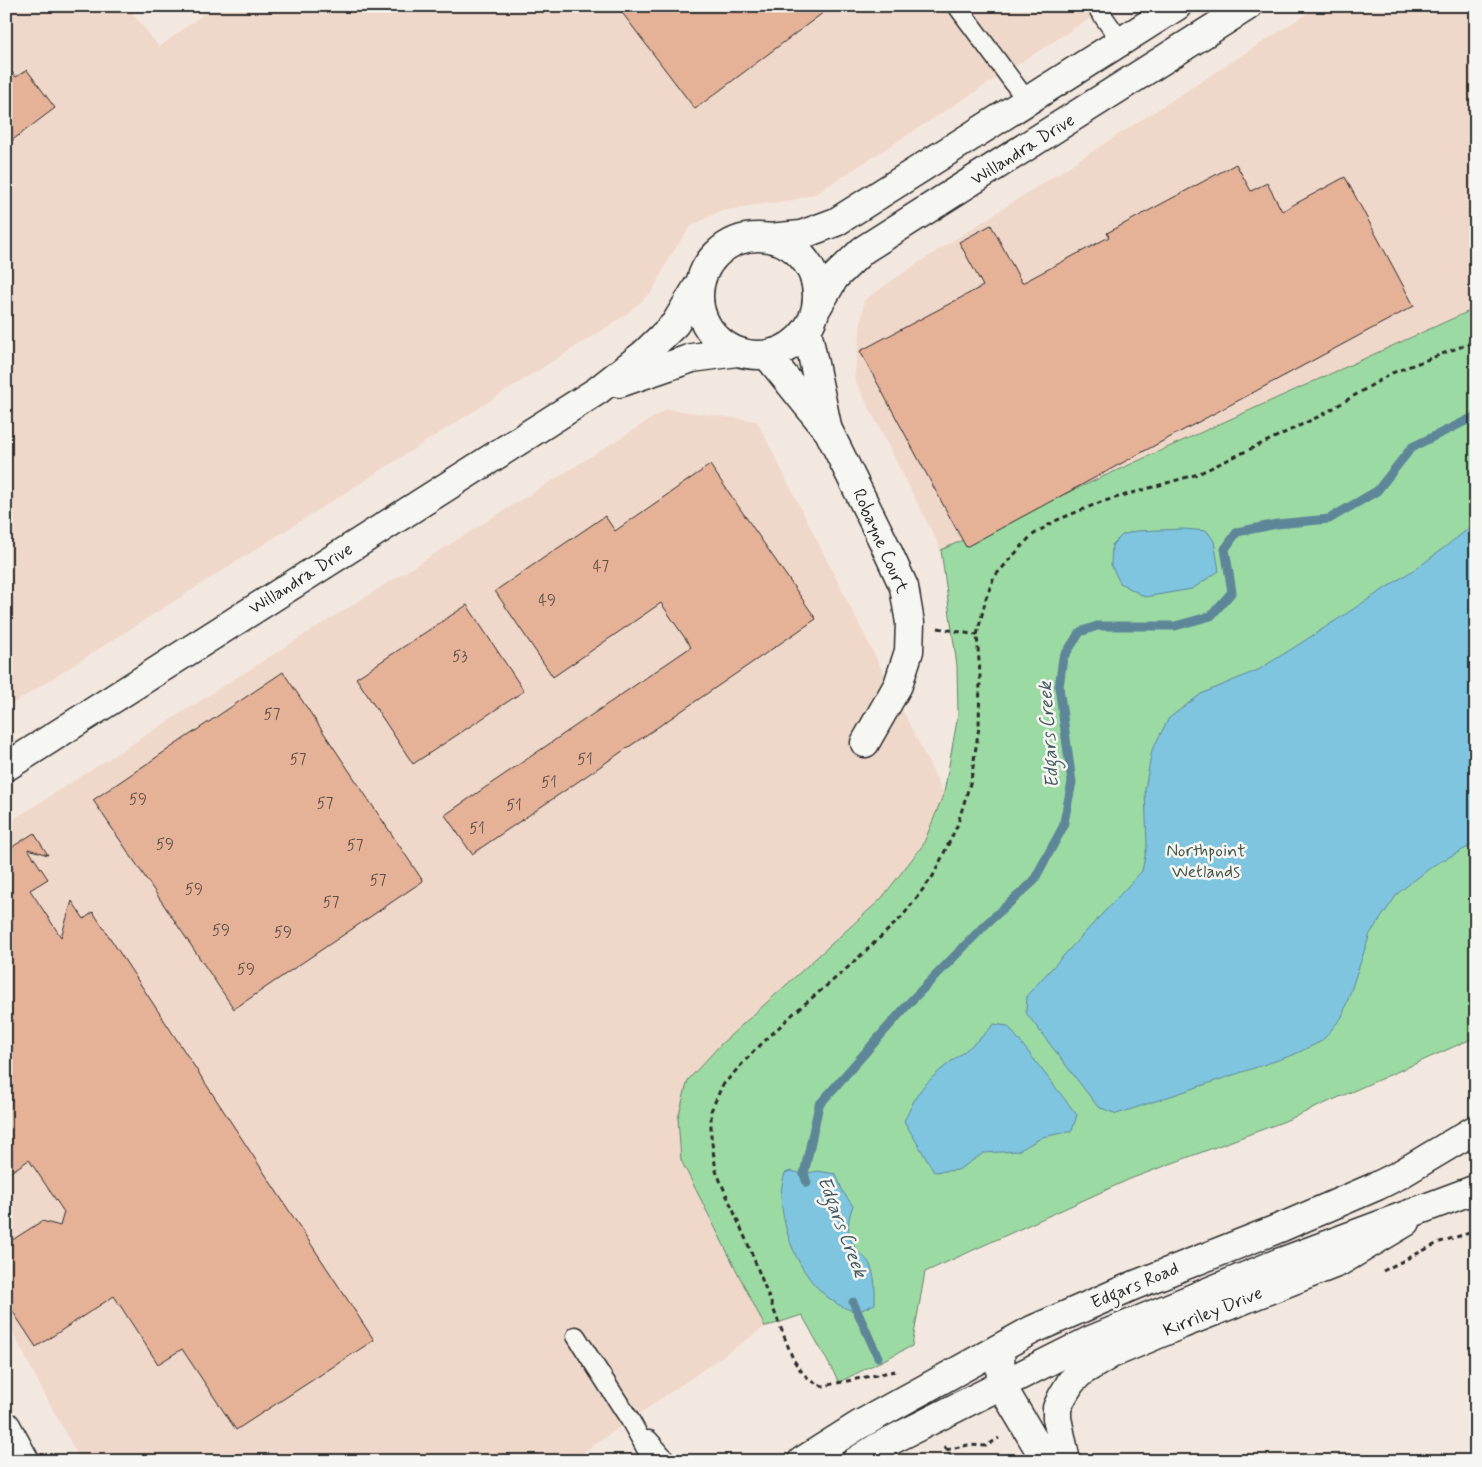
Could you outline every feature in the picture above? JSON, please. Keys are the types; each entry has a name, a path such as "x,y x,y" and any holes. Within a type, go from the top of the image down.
{"street":[{"path":"811,320 796,342 782,350 767,355 752,355 738,352 722,343 710,330 702,315 699,298 701,281 708,265 720,251 735,242 752,237 769,238 801,235 836,222 1177,6"},
{"name":"Willandra Drive","path":"811,320 835,277 863,250 1248,6"},
{"path":"769,238 788,245 802,257 812,273 817,292 811,320 829,432"},
{"name":"Willandra Drive","path":"6,767 597,391 644,354 675,324 701,281"},
{"name":"Willandra Drive","path":"597,391 692,358 738,352"},
{"name":"Robayne Court","path":"767,355 829,432 904,587 910,623 909,651 898,685 865,743"},
{"name":"Edgars Road","path":"802,1461 859,1425 1032,1330 1135,1285 1282,1227 1377,1186 1476,1129"},
{"name":"Edgars Road","path":"856,1461 878,1447 1091,1340 1278,1263 1476,1189"},
{"name":"Kirriley Drive","path":"1066,1461 1057,1418 1058,1408 1071,1382 1081,1372 1111,1354 1339,1262 1430,1206"},
{"path":"1000,1348 1001,1385 1046,1461"},
{"path":"6,1426 24,1461"}],"lane":[{"path":"957,6 1027,101"},
{"path":"1096,6 1120,42"},
{"path":"576,1336 630,1420 653,1461"},
{"path":"630,1420 667,1461"}],"path":[{"path":"899,1370 823,1386 814,1383 802,1373 793,1359 750,1249 716,1171 711,1136 711,1111 722,1086 752,1053 902,917 933,876 957,826 971,780 980,727 980,674 977,635 986,598 994,577 1031,536 1055,521 1101,502 1198,474 1322,415 1392,373 1476,341"},
{"path":"910,623 977,635"}],"shaded area":[{"path":"6,6 127,6 159,47 214,6 1109,6 817,193 787,202 720,211 691,226 669,258 653,291 624,316 6,708"},
{"path":"1319,6 1476,6 1476,308 941,550 854,378 864,300 918,263"},
{"path":"667,409 757,421 944,793 923,845 881,899 721,1044 681,1160 765,1327 571,1461 82,1461 39,1384 6,1319 6,824 280,650"}],"green space":[{"name":"Northpoint Wetlands","path":"1476,308 1476,1037 1285,1121 1130,1179 925,1272 912,1346 839,1382 802,1315 765,1327 681,1160 678,1118 688,1080 721,1044 881,899 923,845 944,793 958,715 957,666 941,550"}],"water":[{"path":"1476,523 1476,843 1434,865 1398,893 1370,934 1342,1017 1322,1041 1293,1055 1117,1114 1098,1107 1026,1013 1027,995 1142,871 1147,846 1145,789 1152,750 1169,718 1201,694 1258,670 1298,645 1424,563"},
{"path":"1183,529 1207,531 1214,541 1219,571 1192,589 1145,597 1120,583 1111,565 1112,545 1122,535 1136,531"},
{"path":"994,1024 1008,1026 1077,1115 1072,1131 1043,1137 1018,1151 984,1153 958,1170 934,1172 904,1121 915,1099 931,1078 977,1041"},
{"path":"791,1171 804,1174 818,1171 836,1174 843,1192 853,1206 849,1223 849,1234 853,1245 868,1261 872,1270 875,1284 875,1304 857,1312 843,1307 826,1296 805,1272 790,1243 783,1211 782,1184 785,1173"}],"building":[{"path":"617,6 832,6 695,109"},
{"path":"6,65 16,77 27,70 55,108 6,145"},
{"path":"1236,164 1251,191 1267,183 1282,211 1345,177 1414,306 966,547 860,351 983,286 959,242 991,225 1022,283 1109,237 1107,233"},
{"path":"710,465 816,619 472,854 445,815 691,647 661,603 553,677 495,591 605,516 615,531"},
{"path":"467,605 524,691 413,764 356,678"},
{"path":"283,672 423,881 234,1009 93,800"},
{"path":"34,833 48,855 28,849 48,879 30,890 61,937 72,901 84,919 93,912 374,1340 236,1430 182,1349 158,1364 114,1296 36,1347 6,1301 6,1244 42,1221 60,1226 64,1212 29,1160 6,1175 6,938 9,936 6,931 6,851"}],"waterway":[{"name":"Edgars Creek","path":"807,1183 804,1174 819,1105 910,1002 986,924 1033,882 1063,827 1072,782 1059,687 1063,658 1080,632 1097,626 1175,626 1211,616 1232,592 1225,549 1237,532 1277,524 1329,519 1377,491 1412,447 1476,416"},
{"name":"Edgars Creek","path":"853,1302 878,1357"}]}
